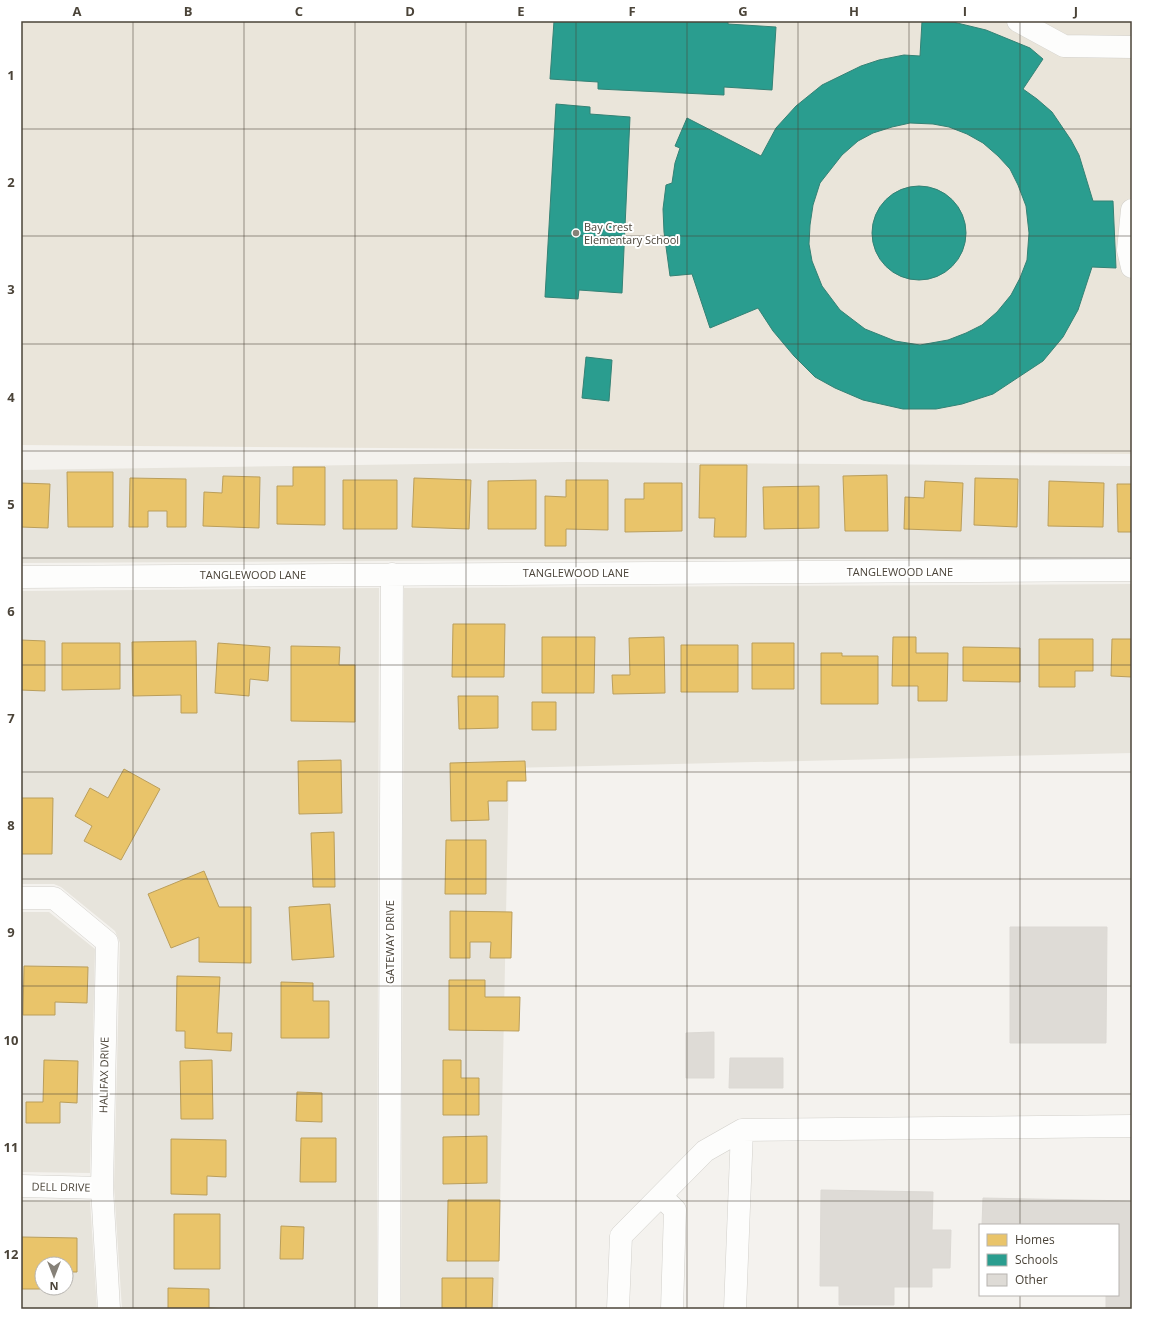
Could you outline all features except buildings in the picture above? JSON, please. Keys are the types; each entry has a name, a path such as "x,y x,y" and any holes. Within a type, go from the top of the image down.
{"street":[{"path":"1018,21 1064,46 1132,47"},
{"path":"1132,210 1128,250 1132,267"},
{"name":"TANGLEWOOD LANE","path":"21,577 1132,570"},
{"name":"GATEWAY DRIVE","path":"389,1309 392,574"},
{"name":"HALIFAX DRIVE","path":"21,898 54,898 107,942 102,1188 109,1309"},
{"path":"618,1309 621,1236 705,1151 742,1130 1132,1126"},
{"path":"735,1309 742,1130"},
{"name":"DELL DRIVE","path":"21,1186 102,1188"},
{"path":"661,1196 675,1210 672,1309"}],"shaded area":[{"name":"Bay Crest Elementary School","path":"21,21 1132,21 1132,454 21,445"},
{"path":"568,462 1132,466 1132,557 21,563 21,470"},
{"path":"1132,584 1132,753 509,768 498,1309 401,1309 404,588"},
{"path":"379,588 377,1309 122,1309 114,1187 120,943 115,931 61,887 54,884 21,884 21,591"},
{"path":"21,912 49,912 95,949 90,1173 21,1172"},
{"path":"21,1200 90,1201 97,1309 21,1309"}],"place":[{"name":"Bay Crest Elementary School","path":"576,233"}]}
